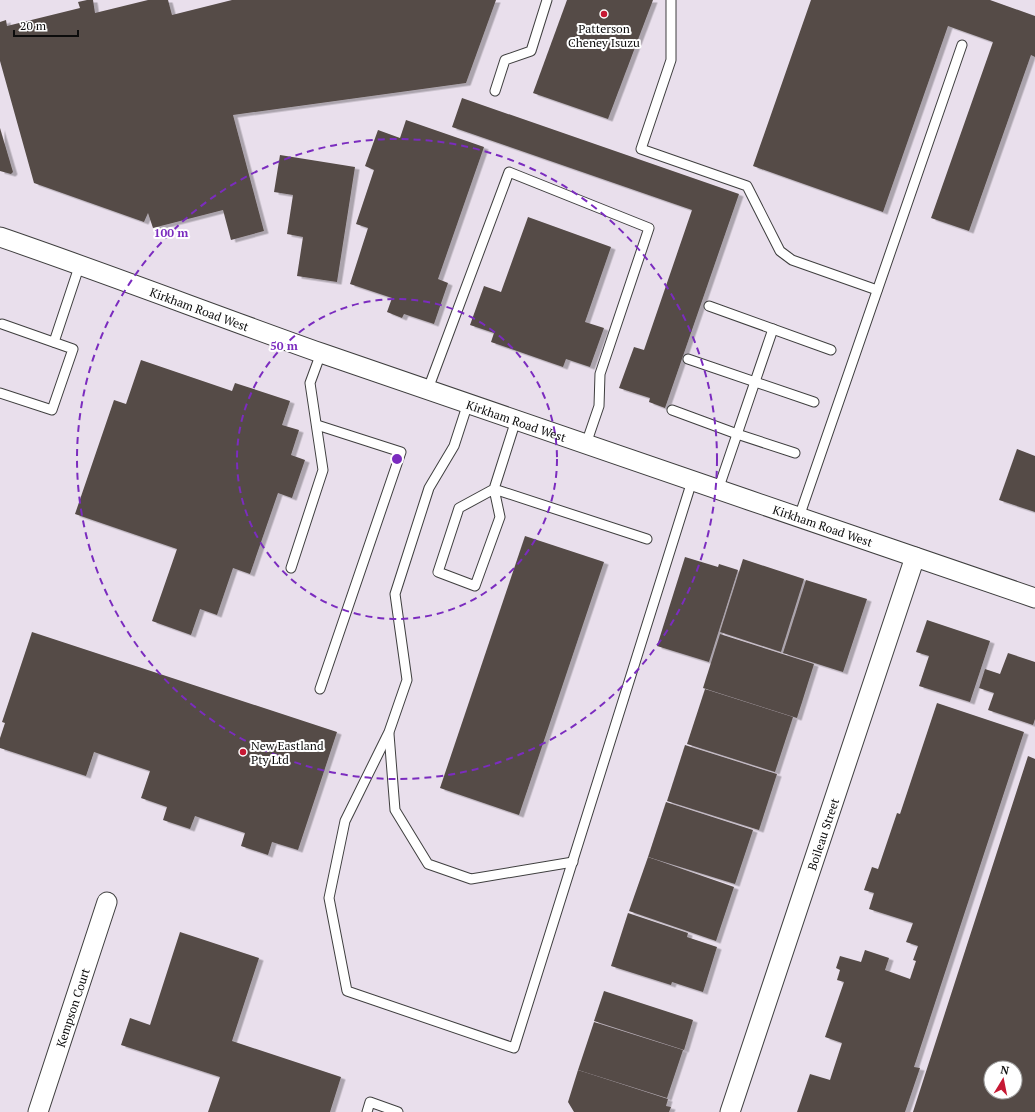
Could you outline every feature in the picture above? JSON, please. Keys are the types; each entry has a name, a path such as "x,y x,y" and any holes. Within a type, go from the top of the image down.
{"street":[{"name":"Kirkham Road West","path":"0,237 80,264 321,353 1035,598"},
{"name":"Boileau Street","path":"730,1112 915,557"},
{"name":"Kempson Court","path":"38,1112 107,902"}],"lane":[{"path":"495,91 505,60 531,51 547,0"},
{"path":"671,0 671,60 641,149 747,186 780,251 792,260 877,290"},
{"path":"799,517 962,45"},
{"path":"428,389 509,172 649,228 600,374 599,406 586,444"},
{"path":"54,342 80,264"},
{"path":"709,306 831,350"},
{"path":"0,393 52,410 73,349 2,324"},
{"path":"718,490 773,329"},
{"path":"291,568 323,470 310,383 321,353"},
{"path":"688,359 814,402"},
{"path":"468,403 454,446 429,488 395,594 407,680 388,732 345,821 329,898 347,991 514,1048 692,481"},
{"path":"672,410 795,454"},
{"path":"516,420 494,489 500,517 475,586 438,572 459,508 494,489 647,539"},
{"path":"317,425 401,452 320,689"},
{"path":"388,732 395,810 428,864 471,879 573,862"},
{"path":"366,1112 370,1102 398,1112"}],"shaded area":[{"path":"0,0 1035,0 1035,1112 0,1112"}],"building":[{"path":"93,0 95,13 148,0 168,0 172,15 232,0 496,0 466,83 233,115 264,231 231,240 223,210 153,228 148,213 144,222 34,183 0,61 0,22 6,20 7,26 80,8 78,2"},
{"path":"567,0 653,0 608,119 533,93"},
{"path":"811,0 990,0 1035,16 1035,57 1031,55 969,231 931,218 993,42 948,26 883,212 753,166"},
{"path":"462,98 739,194 665,408 649,402 650,398 619,388 634,347 644,350 692,210 452,127"},
{"path":"406,120 484,147 438,279 448,283 434,324 404,314 402,318 387,312 392,298 350,284 368,228 356,224 374,170 365,166 378,130 400,138"},
{"path":"0,128 13,172 11,174 0,171"},
{"path":"280,155 355,167 337,282 297,276 303,237 287,234 293,195 274,192"},
{"path":"528,217 611,247 585,322 604,328 590,367 566,359 563,367 491,342 494,333 470,325 484,286 501,292"},
{"path":"141,360 232,391 235,383 290,401 282,425 299,430 291,455 305,460 292,498 278,493 250,574 233,568 217,615 200,609 191,635 152,621 177,549 75,514 114,400 126,404"},
{"path":"1017,449 1035,456 1035,512 999,500"},
{"path":"525,536 604,562 519,815 440,788"},
{"path":"685,557 718,567 719,564 738,570 709,662 657,646"},
{"path":"743,559 804,579 781,652 720,632"},
{"path":"806,580 867,599 843,672 783,653"},
{"path":"927,620 990,641 970,702 919,686 929,656 916,652"},
{"path":"32,632 337,732 298,850 272,842 268,855 241,846 245,833 195,816 190,829 163,820 167,807 141,798 150,771 94,752 86,776 0,748 0,738 5,723 2,722"},
{"path":"720,634 814,664 797,718 703,688"},
{"path":"1008,653 1035,662 1035,719 1033,725 988,710 994,693 979,688 985,669 1000,674"},
{"path":"705,689 793,717 775,772 687,744"},
{"path":"937,703 1024,732 914,1067 920,1068 905,1112 797,1112 810,1074 830,1080 842,1043 825,1037 844,982 837,980 840,970 836,968 840,956 861,962 865,950 889,958 885,970 910,979 916,961 913,960 918,946 906,942 913,923 869,909 874,893 864,890 872,867 878,869 897,813 900,814"},
{"path":"685,745 777,774 759,830 667,801"},
{"path":"1028,756 1035,759 1035,1112 913,1112"},
{"path":"666,802 753,830 735,884 648,857"},
{"path":"648,857 734,887 716,941 629,911"},
{"path":"628,913 688,933 687,937 717,947 703,992 672,982 671,985 611,966"},
{"path":"180,932 259,958 232,1041 341,1077 330,1112 208,1112 220,1077 121,1045 130,1018 150,1025"},
{"path":"604,991 693,1020 684,1050 594,1021"},
{"path":"594,1022 683,1050 667,1098 578,1070"},
{"path":"578,1070 668,1099 666,1106 671,1107 669,1112 574,1112 568,1102"}],"place":[{"name":"Patterson Cheney Isuzu","path":"604,14"},
{"name":"New Eastland Pty Ltd","path":"243,752"}]}
